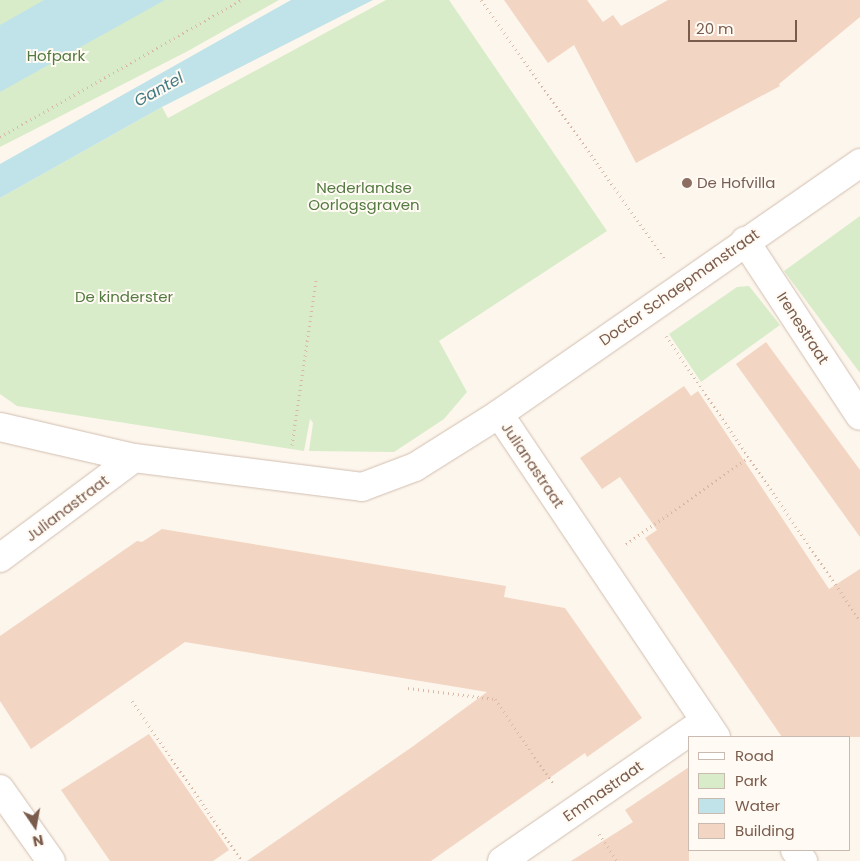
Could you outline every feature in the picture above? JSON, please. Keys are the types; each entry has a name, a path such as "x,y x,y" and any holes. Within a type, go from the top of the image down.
{"street":[{"name":"Doctor Schaepmanstraat","path":"499,414 745,240 860,163"},
{"name":"Irenestraat","path":"745,240 860,416"},
{"name":"Julianastraat","path":"0,427 134,458 287,479 362,487 415,466 499,414 710,729"},
{"name":"Julianastraat","path":"0,558 134,458"},
{"name":"Emmastraat","path":"698,736 710,729"},
{"name":"Emmastraat","path":"502,861 573,812 688,742"},
{"path":"0,789 51,861"}],"path":[{"path":"0,137 241,0"},
{"path":"481,0 682,284"},
{"path":"287,479 316,280"},
{"path":"648,309 860,620"},
{"path":"599,562 748,458"},
{"path":"408,688 495,699 573,812"},
{"path":"132,701 242,861"}],"green space":[{"name":"Hofpark","path":"0,0 279,0 186,52 0,147"},
{"name":"Nederlandse Oorlogsgraven","path":"386,0 449,0 607,231 439,341 467,392 444,419 394,452 309,451 313,423 310,419 304,451 17,406 0,394 0,198 162,107 168,118"},
{"path":"860,216 860,373 784,271"},
{"path":"749,286 780,325 701,382 669,334 737,287"}],"water":[{"path":"44,0 165,0 0,92 0,25"},
{"name":"Gantel","path":"291,0 373,0 162,107 0,198 0,164"}],"building":[{"path":"504,0 587,0 603,22 613,15 621,26 668,0 860,0 860,17 779,84 780,86 636,163 574,45 548,63"},
{"path":"766,342 860,470 860,537 736,364"},
{"path":"684,386 691,396 698,391 829,589 860,569 860,737 781,736 645,538 657,530 620,477 602,489 580,458"},
{"path":"162,529 506,586 504,597 565,608 642,718 587,757 585,753 431,861 247,861 412,747 487,692 185,642 31,749 0,701 0,636 137,541 142,542"},
{"path":"149,734 229,850 213,861 110,861 61,790"},
{"path":"688,768 689,861 571,861 633,822 625,810"}],"place":[{"name":"De Hofvilla","path":"687,183"}],"park label":[{"name":"De kinderster","path":"124,297"}]}
